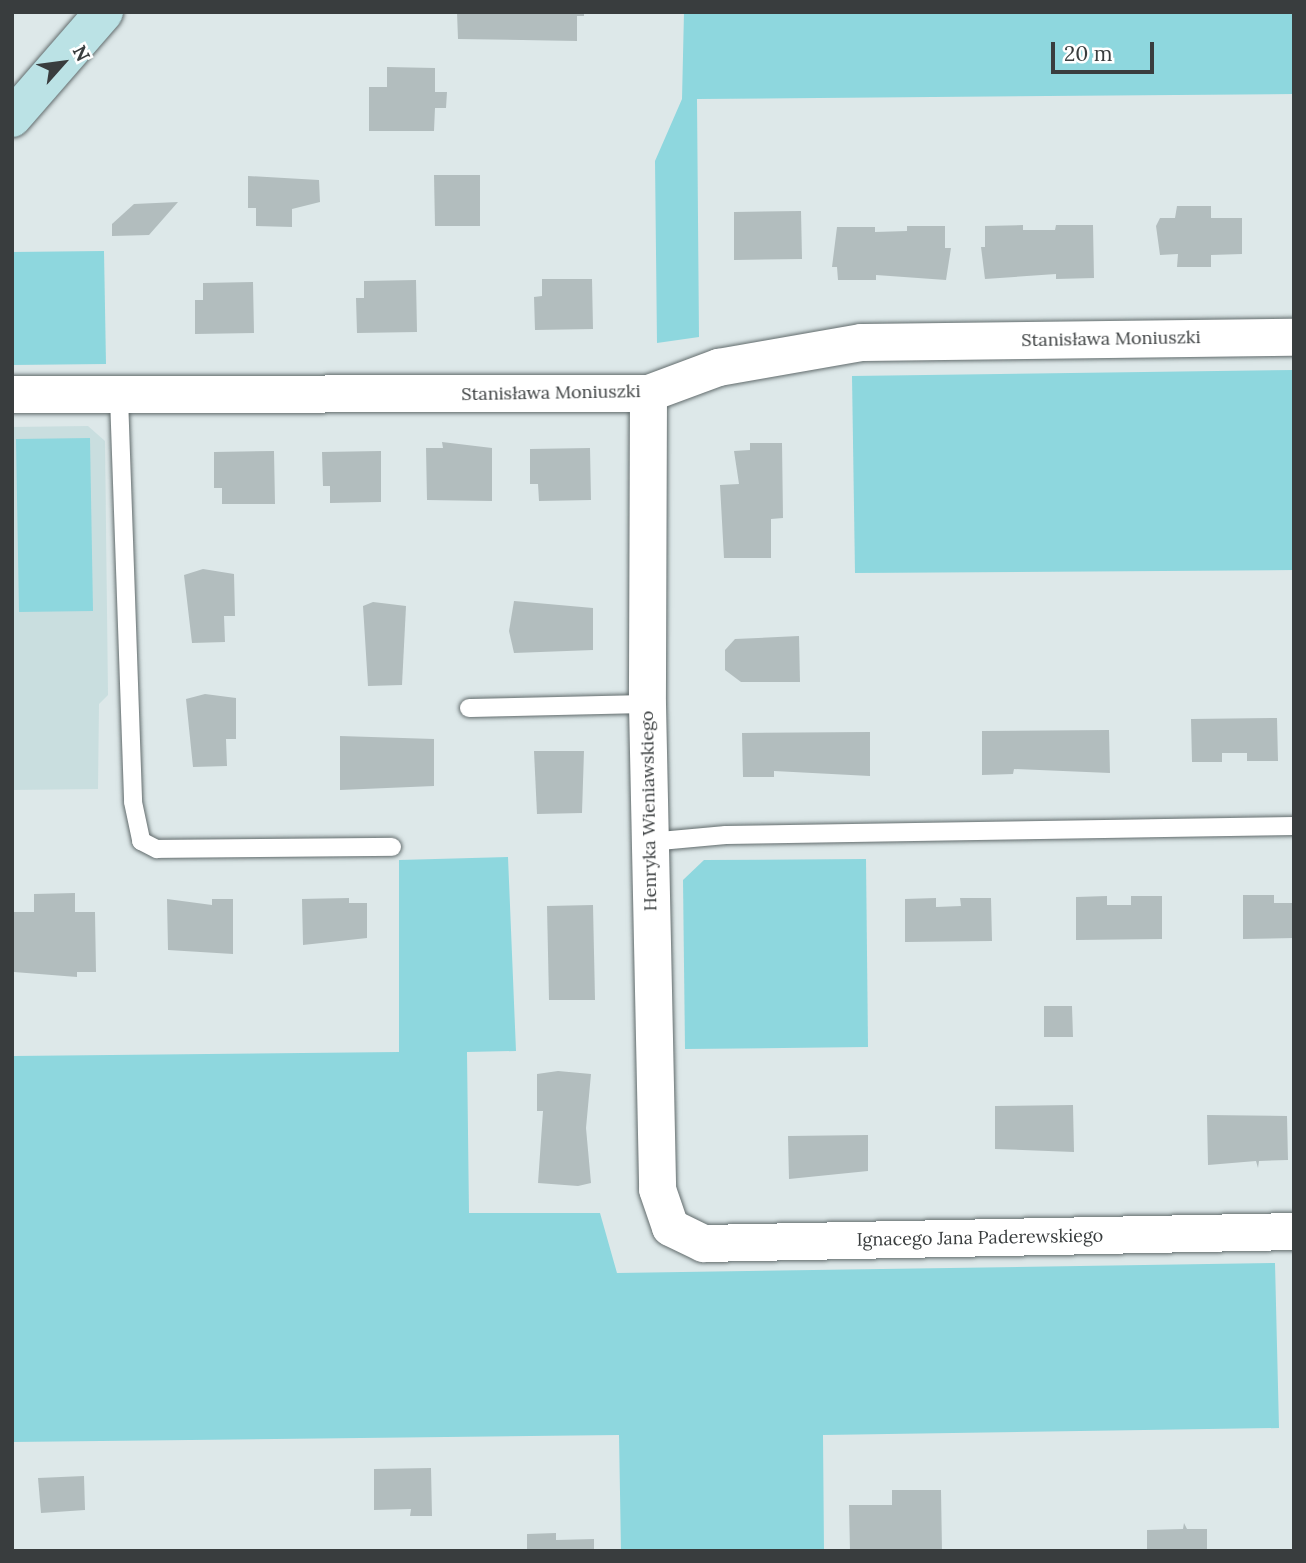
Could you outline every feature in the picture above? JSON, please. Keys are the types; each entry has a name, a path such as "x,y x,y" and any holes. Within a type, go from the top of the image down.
{"main road":[{"path":"12,118 104,12"}],"street":[{"name":"Stanisława Moniuszki","path":"12,394 119,397 648,393 718,367 861,342 1294,337"},
{"name":"Henryka Wieniawskiego","path":"648,393 647,704 657,1189 670,1227"},
{"name":"Ignacego Jana Paderewskiego","path":"670,1227 703,1243 1294,1231"}],"lane":[{"path":"119,397 133,802 141,841 157,849 392,847"},
{"path":"469,708 647,704"},
{"path":"649,842 726,835 1294,826"}],"shaded area":[{"path":"684,12 1294,12 1294,94 697,99 699,337 657,343 655,161 682,99"},
{"path":"104,251 106,364 12,365 12,252"},
{"path":"1294,370 1294,570 855,573 852,376"},
{"path":"88,426 105,441 108,695 99,704 98,789 12,790 12,427"},
{"path":"90,438 93,611 19,612 16,439"},
{"path":"508,857 516,1051 467,1052 469,1213 600,1213 617,1273 1275,1263 1279,1428 823,1435 824,1551 621,1551 619,1435 12,1442 14,1056 399,1052 399,860"},
{"path":"866,859 868,1047 685,1049 683,880 704,860"}],"building":[{"path":"457,12 584,12 584,16 577,16 577,41 458,39"},
{"path":"387,67 435,68 435,92 447,92 446,108 435,108 434,131 369,131 369,87 387,87"},
{"path":"434,175 480,175 480,226 435,226"},
{"path":"248,176 319,180 320,202 292,209 292,227 256,226 256,208 248,208"},
{"path":"178,202 149,235 112,236 112,224 134,204"},
{"path":"1177,206 1211,206 1211,218 1242,218 1242,254 1211,255 1211,267 1177,267 1178,254 1160,255 1156,226 1160,218 1175,218"},
{"path":"801,211 802,259 734,260 734,212"},
{"path":"1023,225 1023,230 1055,230 1056,225 1093,225 1094,278 1056,279 1056,274 985,279 981,247 985,247 985,226"},
{"path":"907,226 945,226 945,248 951,248 946,280 876,275 876,280 838,280 837,267 832,267 837,227 875,227 875,232 907,231"},
{"path":"542,279 592,279 593,329 535,330 534,297 542,296"},
{"path":"416,280 417,332 357,333 356,298 364,298 364,281"},
{"path":"253,282 254,333 195,334 195,300 203,300 203,283"},
{"path":"442,442 492,448 492,501 427,500 426,448 443,448"},
{"path":"750,443 782,443 783,518 771,519 771,558 724,558 720,485 739,484 734,451 750,450"},
{"path":"590,448 591,500 539,501 538,484 530,484 530,449"},
{"path":"274,451 275,504 222,504 222,488 214,488 214,452"},
{"path":"381,451 381,502 330,503 330,486 323,486 322,452"},
{"path":"203,569 234,574 235,616 224,616 225,642 192,643 184,575"},
{"path":"514,601 593,608 593,650 514,653 509,631"},
{"path":"373,602 406,606 402,685 368,686 363,606"},
{"path":"799,636 800,682 741,682 725,670 725,650 735,639"},
{"path":"205,694 236,698 236,739 226,739 227,766 193,767 186,699"},
{"path":"1277,718 1278,761 1247,761 1247,753 1222,753 1222,762 1192,762 1191,719"},
{"path":"1109,730 1110,773 1014,769 1013,774 982,775 982,731"},
{"path":"870,732 870,776 774,771 774,777 743,777 742,733"},
{"path":"340,736 434,739 434,786 340,790"},
{"path":"534,751 584,751 582,813 537,814"},
{"path":"75,893 75,912 95,912 96,972 77,972 77,977 14,972 14,912 34,912 34,894"},
{"path":"1243,895 1274,895 1274,903 1294,903 1294,938 1243,939"},
{"path":"1107,896 1107,905 1131,905 1131,896 1162,896 1162,939 1076,940 1076,897"},
{"path":"349,898 349,903 367,903 367,938 303,945 302,899"},
{"path":"936,898 936,907 961,906 960,898 991,898 992,941 905,942 905,899"},
{"path":"167,899 212,905 212,899 233,899 233,954 168,950"},
{"path":"593,905 595,1000 549,1000 547,906"},
{"path":"1044,1006 1072,1006 1073,1037 1044,1037"},
{"path":"558,1071 591,1074 586,1128 591,1183 578,1186 538,1183 543,1111 537,1111 537,1074"},
{"path":"1073,1105 1074,1152 995,1149 995,1106"},
{"path":"1207,1115 1287,1116 1288,1160 1259,1161 1258,1168 1256,1161 1208,1165"},
{"path":"868,1135 868,1171 789,1179 788,1136"},
{"path":"431,1468 432,1516 410,1516 411,1509 374,1510 374,1469"},
{"path":"84,1476 85,1510 41,1513 38,1478"},
{"path":"892,1490 941,1490 942,1551 850,1551 849,1505 892,1505"},
{"path":"1184,1523 1187,1529 1207,1529 1207,1551 1147,1551 1147,1530 1183,1529"},
{"path":"556,1533 556,1540 594,1539 594,1551 527,1551 527,1534"}]}
